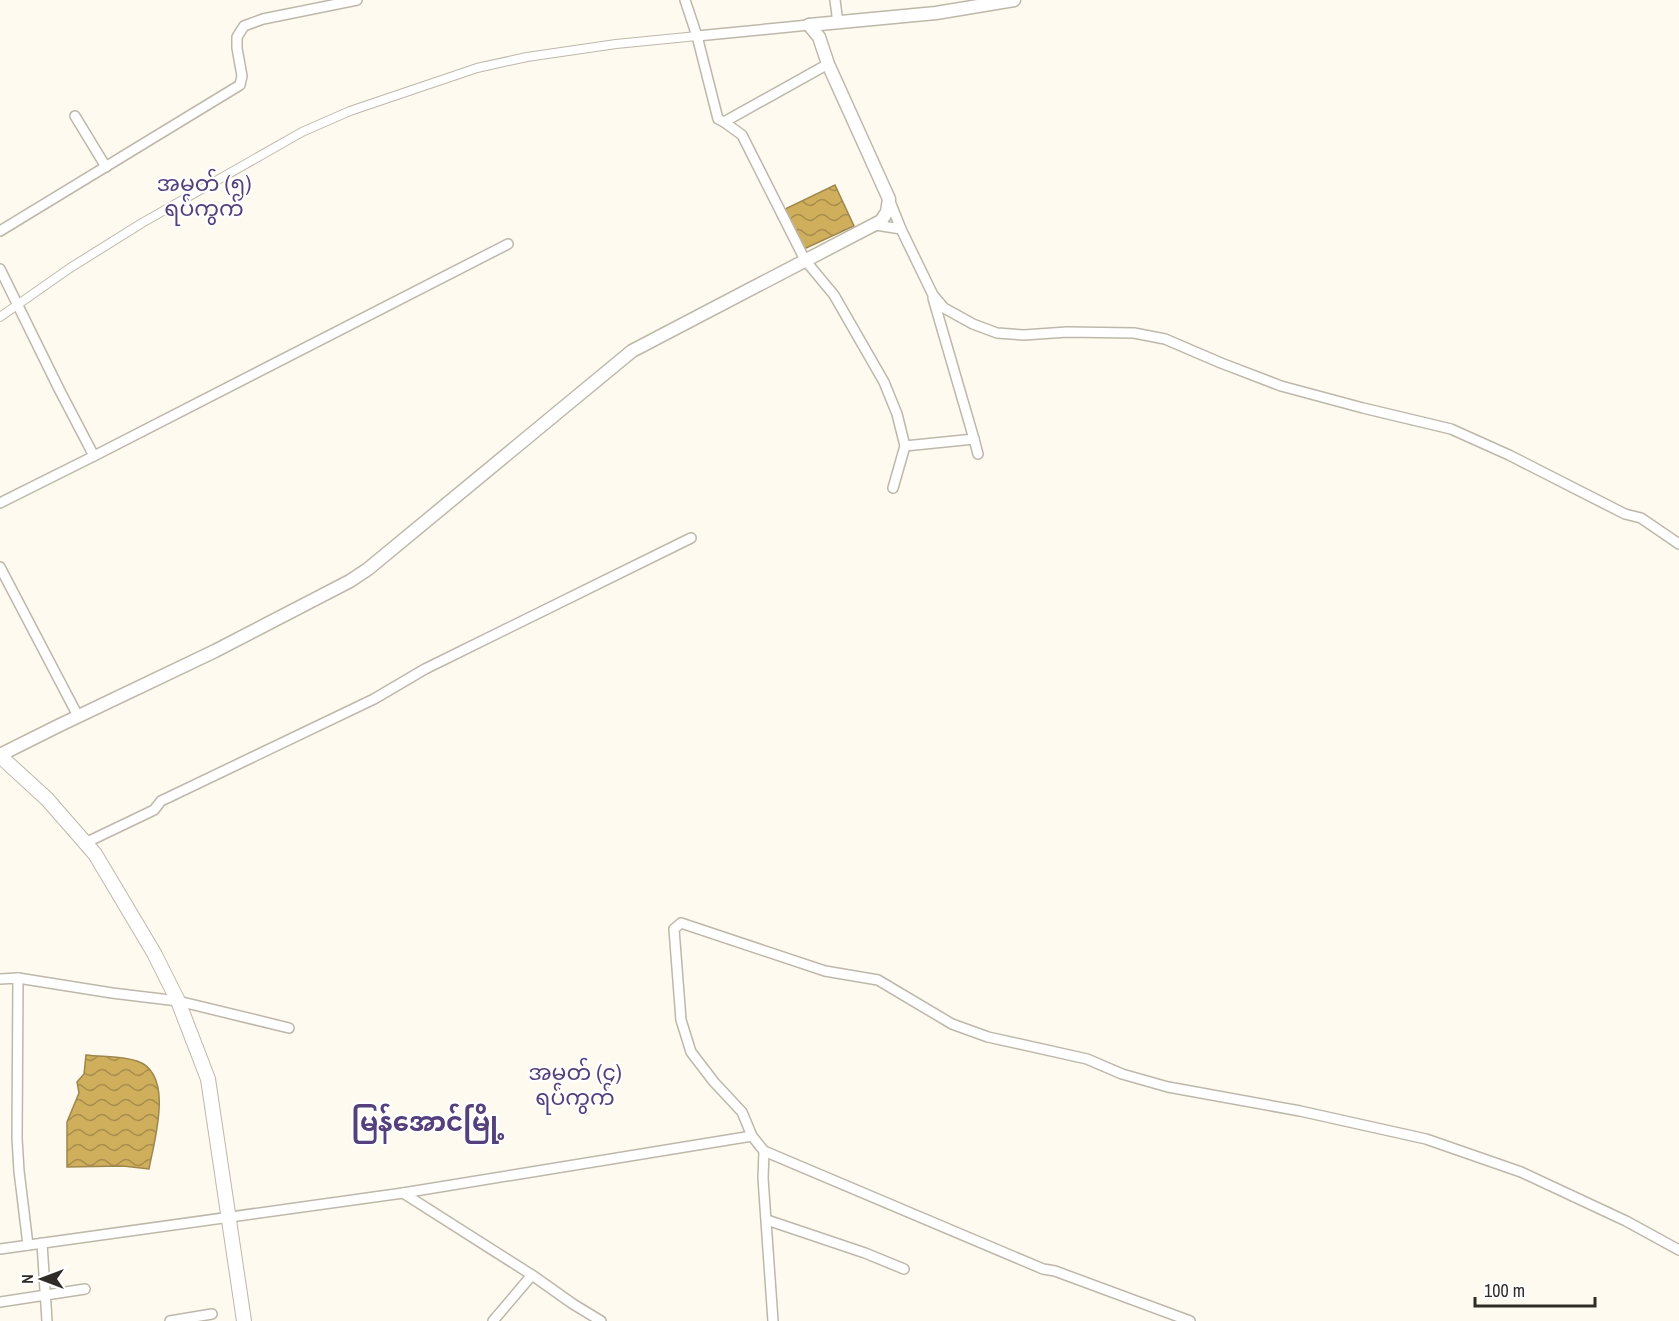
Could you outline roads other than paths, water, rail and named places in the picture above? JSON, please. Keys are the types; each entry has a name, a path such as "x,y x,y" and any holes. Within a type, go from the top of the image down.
{"main road":[{"path":"0,756 47,799 95,855 148,943 178,1001 208,1079 244,1321"}],"street":[{"path":"0,231 240,85 242,76 237,37 244,26 263,19 357,0"},
{"path":"685,0 697,36 718,119 742,135 805,260 834,295 884,382 897,414 905,446 893,488"},
{"path":"834,0 838,23"},
{"path":"0,317 142,223 219,177 302,132 350,111 477,68 527,57 616,44 936,13 997,1 1014,0"},
{"path":"809,25 819,37 828,64 933,296 978,454"},
{"path":"724,122 828,64"},
{"path":"75,116 106,167"},
{"path":"0,756 215,651 350,581 368,569 632,351 876,225 887,212 889,199"},
{"path":"876,225 901,229"},
{"path":"0,503 508,244"},
{"path":"0,269 94,456"},
{"path":"933,296 944,308 973,324 997,333 1024,335 1067,332 1134,333 1165,339 1229,367 1281,386 1451,429 1509,454 1625,514 1641,518 1679,544"},
{"path":"905,446 974,439"},
{"path":"85,843 154,810 161,801 374,699 425,669 691,538"},
{"path":"0,567 78,716"},
{"path":"1190,1321 1056,1271 1043,1269 764,1151 752,1136 742,1112 714,1082 691,1052 681,1020 674,929 681,923 825,971 878,980 952,1024 988,1037 1087,1059 1122,1074 1168,1087 1300,1111 1426,1138 1521,1172 1626,1221 1679,1250"},
{"path":"18,978 17,1138 28,1245"},
{"path":"0,979 18,978 178,1001 289,1028"},
{"path":"0,1249 403,1193 752,1136"},
{"path":"764,1151 763,1178 773,1321"},
{"path":"403,1193 602,1321"},
{"path":"767,1220 865,1253 903,1269"},
{"path":"42,1244 47,1293 47,1321"},
{"path":"493,1321 532,1275"},
{"path":"0,1302 85,1289"},
{"path":"170,1321 212,1314"}],"water":[{"path":"835,185 854,226 804,249 785,209"},
{"path":"86,1055 137,1061 149,1068 156,1079 159,1109 149,1169 123,1166 67,1167 67,1122 79,1093 77,1082 84,1074"}],"district":[{"name":"အမှတ် (၅) ရပ်ကွက်","path":"204,196"},
{"name":"အမှတ် (၄) ရပ်ကွက်","path":"575,1084"},
{"name":"မြန်အောင်မြို့","path":"428,1122"}]}
